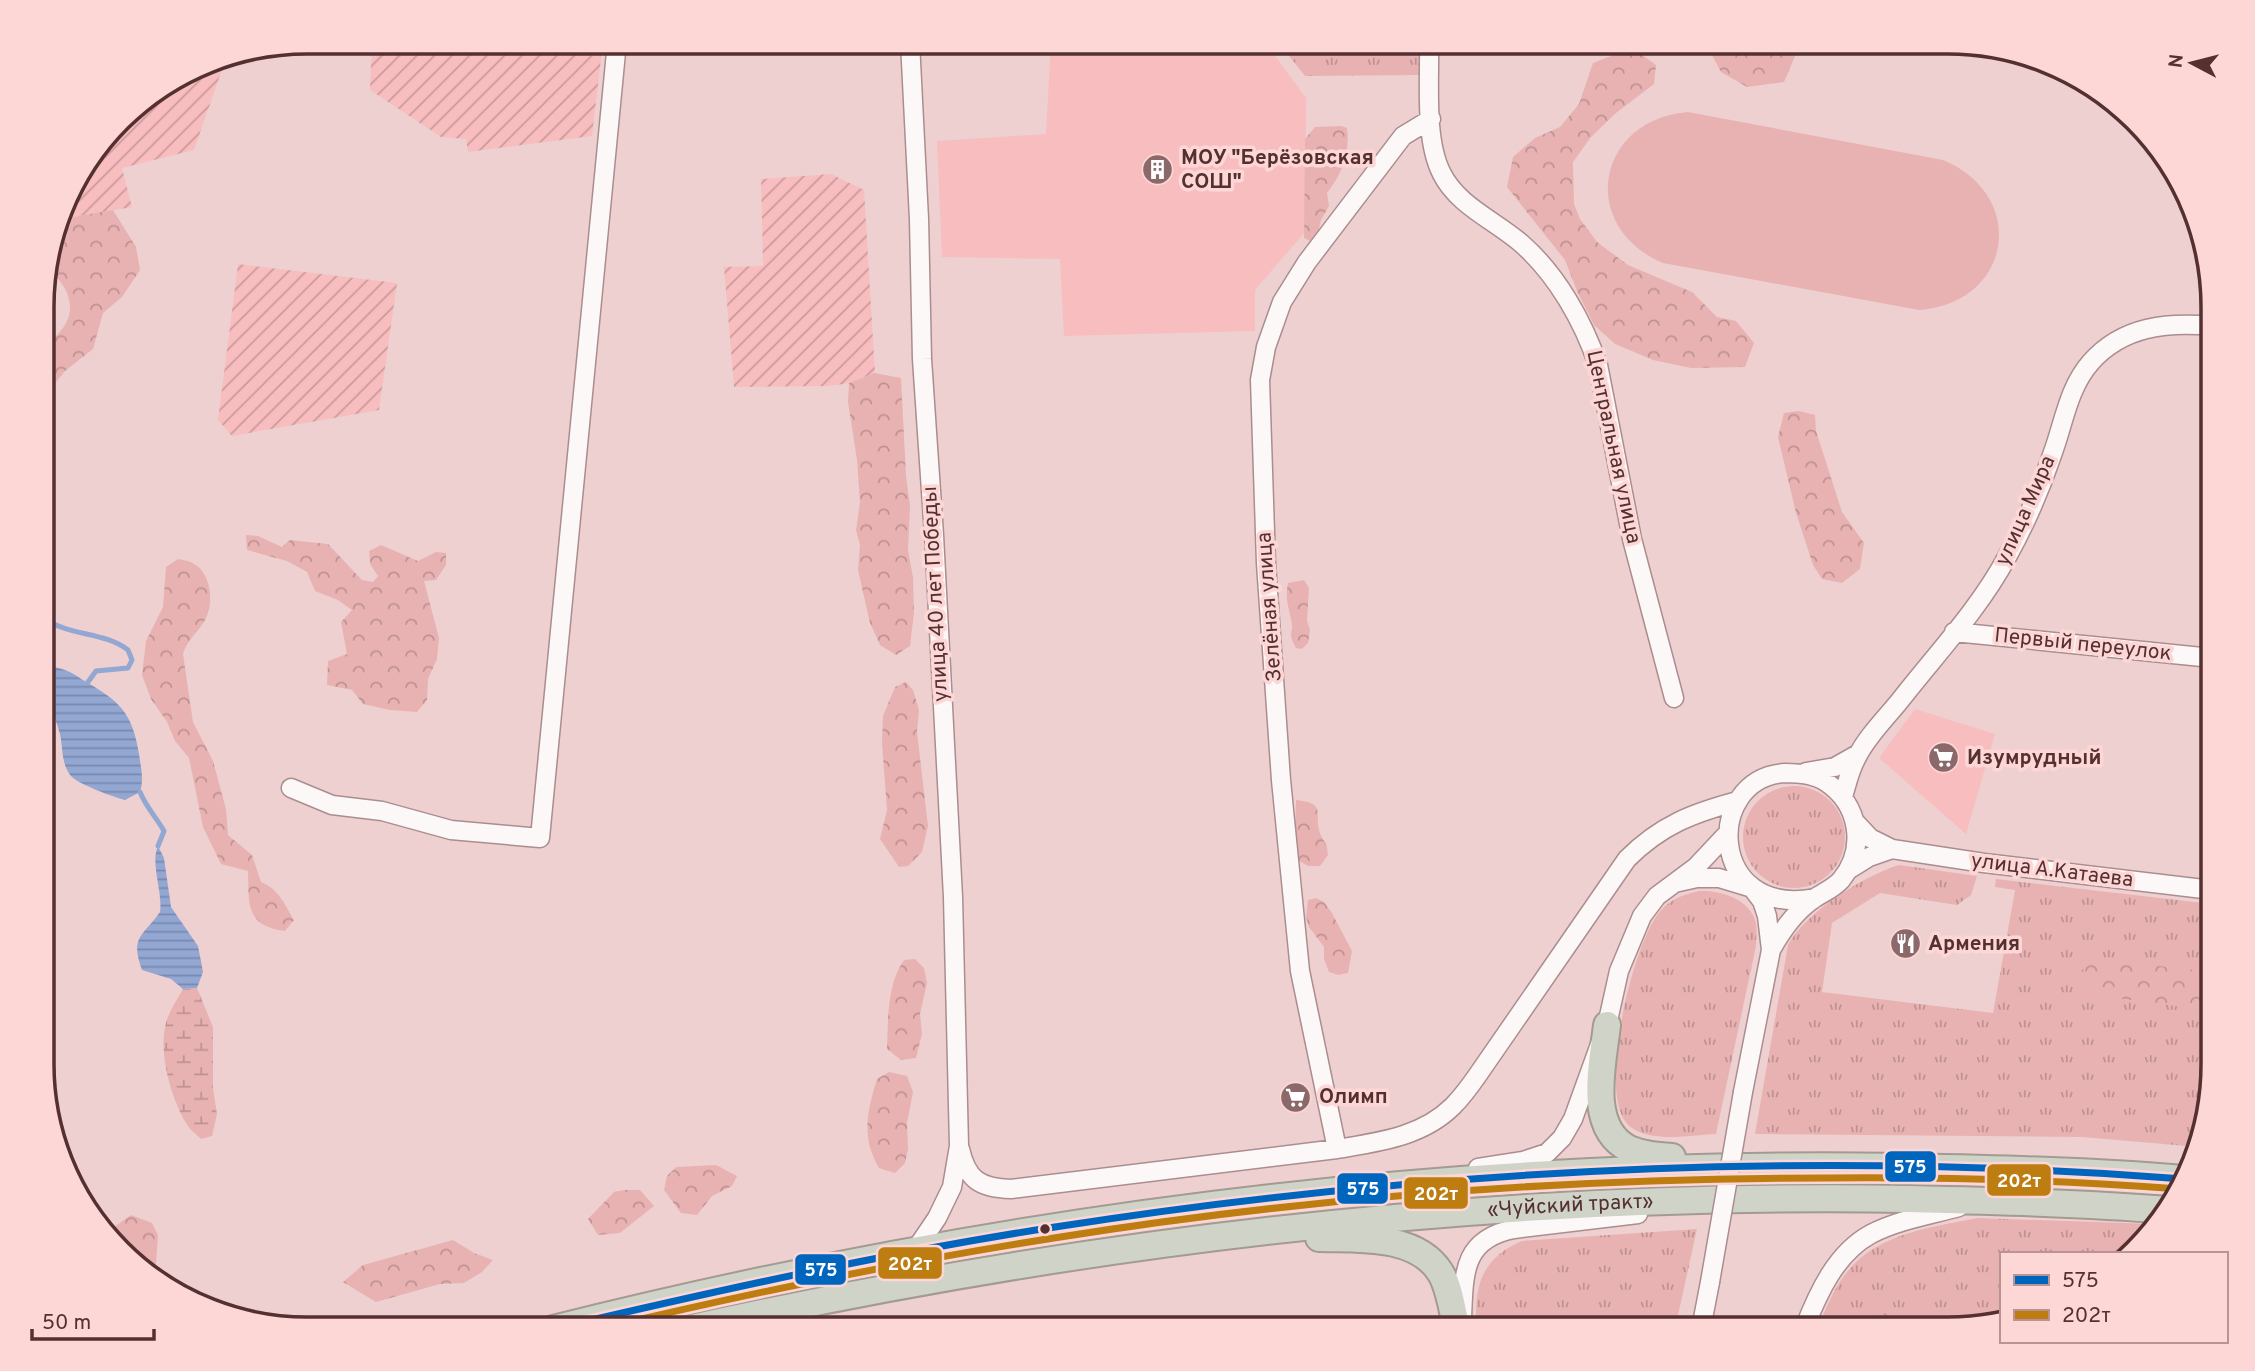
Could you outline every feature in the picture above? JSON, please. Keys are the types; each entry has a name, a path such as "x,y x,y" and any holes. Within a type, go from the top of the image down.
{"highway":[{"path":"1607,1025 1601,1078 1602,1105 1606,1125 1615,1139 1628,1148 1647,1155 1760,1167"},
{"name":"«Чуйский тракт»","path":"603,1317 727,1287 916,1249 1044,1227 1222,1202 1366,1187 1566,1173 1760,1167 1984,1168 2174,1178"},
{"name":"«Чуйский тракт»","path":"745,1317 922,1280 1049,1259 1226,1234 1368,1219 1530,1207 1761,1199 1983,1200 2155,1209"},
{"path":"1226,1234 1375,1240 1409,1249 1426,1258 1440,1271 1456,1317"}],"street":[{"path":"291,788 332,805 382,811 451,830 540,838 616,54"},
{"name":"улица 40 лет Победы","path":"911,54 919,219 922,359 953,897 959,1146"},
{"name":"Центральная улица","path":"1429,54 1433,148 1440,172 1449,187 1524,245 1569,303 1588,338 1598,365 1632,539 1674,698"},
{"name":"Зелёная улица","path":"1337,1149 1299,958 1281,780 1266,564 1260,380 1266,347 1282,302 1307,262 1403,136 1431,119"},
{"name":"улица Мира","path":"1843,797 1858,754 1989,588 2021,531 2053,453 2069,398 2091,362 2108,346 2126,335 2151,326 2201,325"},
{"name":"Первый переулок","path":"1954,632 2201,657"},
{"name":"улица Мира","path":"1801,773 1835,767 1858,754"},
{"path":"1703,1317 1771,950 1767,916 1762,901 1738,873 1730,854 1727,834 1738,801 1753,785 1776,774 1801,773 1825,781 1843,797 1856,823 1870,838 1892,849"},
{"path":"959,1146 964,1165 976,1181 991,1188 1011,1189 1337,1149 1381,1141 1433,1123 1454,1106 1628,859 1645,841 1664,828 1696,813 1738,801"},
{"path":"1848,870 1856,850 1856,823"},
{"path":"1366,1187 1523,1161 1547,1153 1562,1138 1573,1119 1607,1025 1619,971 1642,916 1657,896 1679,882 1727,834"},
{"path":"1771,950 1787,923 1815,898 1828,891 1848,870 1869,857 1892,849"},
{"name":"улица А.Катаева","path":"1892,849 1984,863 2201,889"},
{"path":"1679,882 1697,878 1718,878 1752,888 1775,900 1795,902 1815,898"},
{"path":"916,1249 937,1218 952,1187 959,1146"},
{"path":"1460,1317 1466,1266 1484,1239 1497,1232 1761,1199"},
{"path":"1809,1317 1824,1284 1841,1259 1862,1240 1897,1223 1983,1200"}],"shaded area":[{"path":"372,54 602,54 592,136 468,152 466,139 441,137 370,90"},
{"path":"1050,54 1274,54 1306,98 1305,232 1255,290 1255,331 1064,336 1060,259 942,257 937,141 1046,134"},
{"path":"222,69 194,150 122,168 132,207 73,217 59,256 80,195 117,140 140,117 166,97 195,80"},
{"path":"831,174 864,190 875,373 849,383 830,386 734,387 724,267 763,266 761,179"},
{"path":"238,264 397,283 379,410 232,436 218,420"},
{"path":"1915,709 1995,734 1966,834 1879,758"}],"green space":[{"path":"1288,54 1420,54 1421,75 1305,76"},
{"path":"1616,54 1641,54 1656,65 1654,84 1616,113 1591,137 1573,162 1574,204 1580,219 1597,242 1628,265 1692,292 1717,317 1736,321 1754,343 1745,367 1691,368 1653,360 1615,344 1594,325 1565,260 1507,187 1513,157 1535,138 1560,127 1579,104 1593,63"},
{"path":"1711,54 1796,54 1784,82 1747,87 1721,72"},
{"path":"1688,112 1943,160 1970,176 1989,198 1998,221 1998,246 1990,269 1974,289 1950,303 1919,310 1663,263 1636,247 1618,225 1609,202 1609,177 1617,154 1633,134 1657,119"},
{"path":"1315,127 1347,128 1346,154 1341,170 1327,193 1329,206 1321,220 1317,238 1312,242 1304,238 1305,139"},
{"path":"113,210 136,247 140,270 122,297 103,313 93,349 65,371 54,385 54,338 65,325 70,308 65,289 56,274 73,217"},
{"path":"875,373 901,378 910,506 908,550 913,578 914,613 910,646 896,655 880,645 870,623 858,570 860,545 856,530 860,502 848,402 849,383"},
{"path":"1799,411 1815,415 1816,431 1842,512 1864,543 1860,569 1842,583 1822,579 1813,565 1796,513 1778,437 1784,413"},
{"path":"246,535 258,536 282,547 290,540 328,544 362,580 373,582 378,576 370,564 369,551 381,545 418,561 436,552 446,553 446,565 436,580 424,581 439,638 437,659 428,679 427,700 417,712 363,704 352,690 327,685 328,661 347,654 341,622 352,610 338,600 315,591 307,572 287,561 247,550"},
{"path":"178,559 191,562 200,568 207,581 210,596 206,618 183,654 193,722 213,761 226,809 228,835 252,855 261,882 277,893 284,903 294,920 285,931 262,924 256,919 250,903 248,871 221,864 203,827 189,758 175,741 167,722 151,699 142,675 146,641 163,607 166,567"},
{"path":"1304,580 1309,588 1307,621 1310,630 1308,643 1302,649 1296,648 1291,635 1287,593 1288,583"},
{"path":"906,682 913,690 919,710 917,732 928,826 922,852 908,866 899,867 880,839 887,810 882,743 883,716 895,687"},
{"path":"1794,786 1814,790 1830,801 1841,817 1845,837 1841,857 1830,873 1814,884 1794,888 1774,884 1758,873 1747,857 1743,837 1747,817 1758,801 1774,790"},
{"path":"1296,800 1316,807 1318,826 1328,855 1320,866 1308,866 1299,861 1295,848"},
{"path":"1899,865 1977,876 1971,895 1957,905 1880,893 1832,923 1822,992 1993,1013 2015,890 1995,887 1996,879 2201,903 2201,1064 2199,1097 2187,1146 2082,1137 1755,1134 1788,945 1796,933 1822,908 1853,886"},
{"path":"1699,891 1730,896 1744,904 1755,920 1756,931 1756,946 1716,1134 1662,1137 1641,1133 1632,1128 1621,1113 1616,1088 1616,1057 1629,989 1648,931 1658,914 1676,899"},
{"path":"1316,898 1324,902 1332,913 1352,951 1348,973 1338,975 1329,972 1324,959 1324,947 1309,927 1306,917 1308,900"},
{"path":"2089,958 2201,971 2201,1010 2089,992 2081,976"},
{"path":"915,959 924,968 927,983 920,1014 922,1034 916,1058 901,1060 887,1049 889,1003 898,970 904,960"},
{"path":"197,988 213,1027 213,1088 217,1114 212,1136 201,1139 187,1125 175,1101 167,1074 164,1047 166,1023 173,1006 183,989"},
{"path":"889,1072 907,1076 913,1092 907,1123 908,1149 905,1163 895,1173 879,1168 873,1157 868,1135 868,1113 877,1079"},
{"path":"716,1165 737,1176 732,1186 712,1196 697,1215 681,1213 664,1190 667,1176 676,1167"},
{"path":"640,1190 654,1206 620,1233 598,1235 588,1219 614,1192"},
{"path":"131,1215 152,1223 158,1235 156,1267 128,1243 114,1227"},
{"path":"1977,1218 2144,1224 2117,1252 2000,1252 2000,1312 1948,1317 1823,1317 1843,1277 1860,1258 1890,1240"},
{"path":"1697,1229 1678,1317 1476,1317 1479,1287 1489,1265 1508,1248 1522,1241"},
{"path":"453,1240 474,1253 493,1260 482,1272 464,1283 440,1284 376,1302 343,1282 363,1265"},
{"path":"1887,1313 1893,1317 1872,1317"}],"water":[{"path":"54,667 76,675 106,694 128,717 136,739 142,773 140,792 125,800 75,779 64,761 54,715"},
{"path":"158,846 164,858 171,907 198,946 203,972 197,988 183,989 171,979 142,970 138,944 143,933 160,912 155,861"}],"waterway":[{"path":"54,624 109,640 128,650 132,660 128,668 96,671 88,682"},
{"path":"140,792 164,831 158,846"}],"transit line":[{"name":"575","path":"605,1317 803,1273 992,1237 1195,1207 1335,1191 1618,1170 1760,1166 2043,1170 2174,1178"},
{"name":"202т","path":"651,1317 826,1279 997,1247 1246,1211 1343,1201 1537,1186 1730,1179 1959,1179 2168,1188"}],"place":[{"name":"МОУ \"Берёзовская СОШ\"","path":"1158,170"},
{"name":"Изумрудный","path":"1944,758"},
{"name":"Армения","path":"1905,944"},
{"name":"Олимп","path":"1296,1097"}]}
